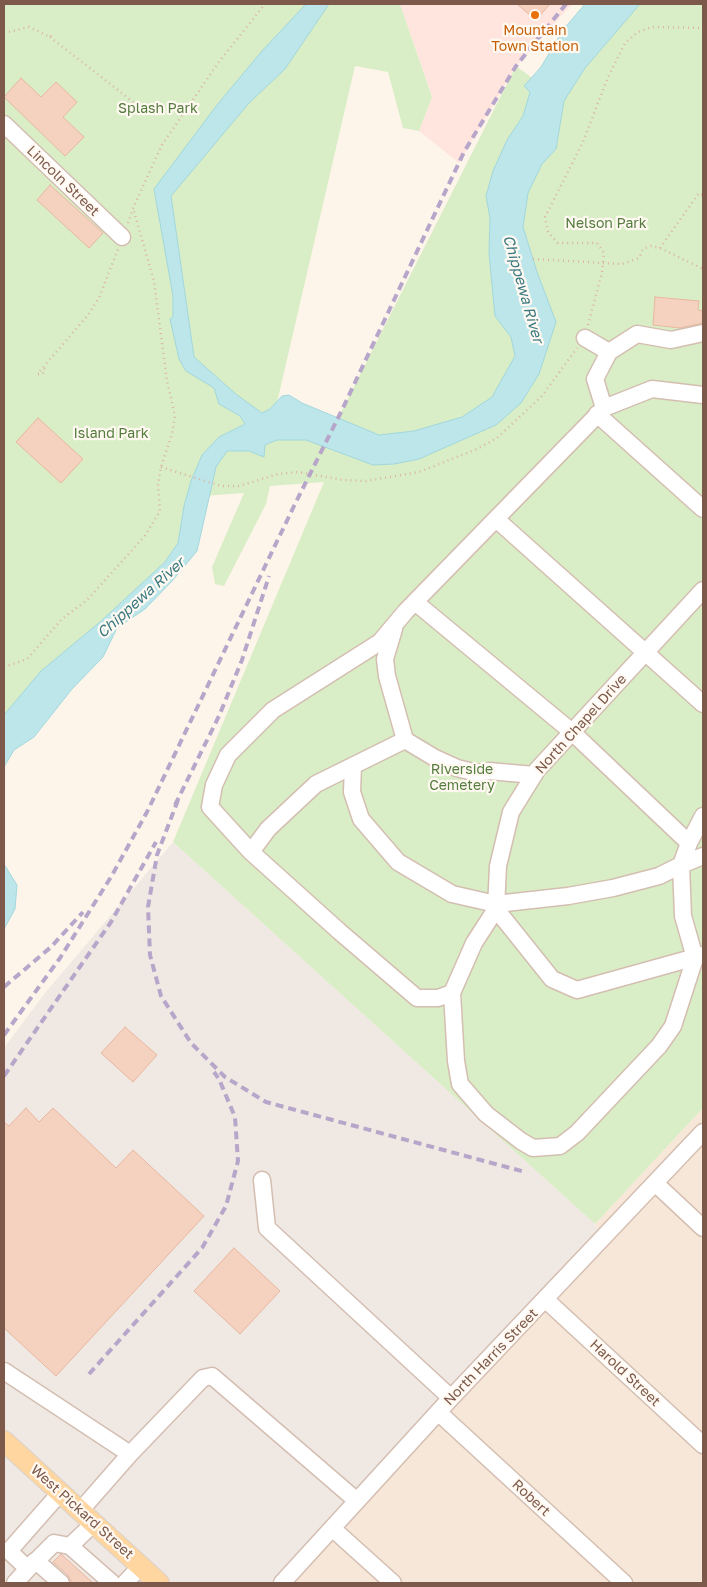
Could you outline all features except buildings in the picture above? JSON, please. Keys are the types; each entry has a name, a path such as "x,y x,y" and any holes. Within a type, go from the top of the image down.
{"main road":[{"name":"West Pickard Street","path":"4,1441 159,1583"}],"street":[{"name":"Lincoln Street","path":"4,124 122,237"},
{"path":"703,333 671,340 637,334 609,352 595,379 600,411 703,509"},
{"path":"585,338 609,352"},
{"path":"452,993 438,998 417,998 340,932 251,852 210,807 214,785 228,755 273,710 380,642 415,602 600,411 652,389 703,395"},
{"path":"496,519 703,704"},
{"name":"North Chapel Drive","path":"496,907 498,866 512,812 534,775 703,590"},
{"path":"415,602 572,732 688,843"},
{"path":"395,624 385,659 389,684 405,740 435,758 476,773 488,771 534,775"},
{"path":"251,852 268,829 295,802 327,777 405,740"},
{"path":"353,766 352,792 360,819 398,862 452,894 496,907 613,888 659,876 703,856"},
{"path":"496,907 474,943 452,993 456,1061 460,1084 486,1114 521,1141 533,1148 560,1146 576,1133 659,1046 673,1026 699,957 683,916 681,865 688,843 703,816"},
{"path":"496,907 552,979 577,990 699,957"},
{"name":"North Harris Street","path":"282,1583 451,1398 546,1300 703,1132"},
{"path":"262,1180 267,1228 451,1398"},
{"path":"655,1183 703,1228"},
{"name":"Harold Street","path":"546,1300 703,1445"},
{"path":"4,1371 130,1454"},
{"path":"70,1546 87,1517 130,1454 203,1378 212,1376 357,1501"},
{"name":"Robert","path":"438,1412 624,1583"},
{"path":"60,1493 6,1554 32,1565 61,1583"},
{"path":"332,1528 393,1583"},
{"path":"15,1583 54,1543 70,1546 112,1583"},
{"path":"125,1583 140,1566"}],"path":[{"path":"39,372 88,315 99,298 133,208 162,145 218,63 265,4"},
{"path":"4,33 29,27 50,37 137,105"},
{"path":"160,467 221,486 239,486 278,474 298,472 343,480 366,481 419,472 477,449 497,438 542,396 585,338 604,253 597,243 558,243 548,232 544,217 583,142 608,77 625,43 638,32 652,27 703,28"},
{"path":"50,37 53,33"},
{"path":"660,248 699,193 703,195"},
{"path":"4,667 27,659 62,618 87,600 144,537 160,511 158,484 160,467 172,434 175,416 167,380 154,281 133,208"},
{"path":"533,259 622,264 639,258 643,249 651,246 660,248 703,269"}],"shaded area":[{"path":"400,4 572,4 516,66 459,163 419,131 432,97"},
{"path":"173,842 595,1224 603,1238 285,1583 4,1583 4,1048 45,993"},
{"path":"703,1108 703,1583 282,1583 603,1237 595,1224"}],"green space":[{"path":"4,4 400,4 432,97 419,131 403,128 388,72 355,66 273,420 330,434 516,66 547,89 622,4 703,4 703,1108 595,1224 173,842 324,482 270,486 266,504 224,586 215,584 212,567 244,493 203,496 189,556 4,728"}],"water":[{"name":"Chippewa River","path":"306,4 329,4 285,69 249,103 171,196 194,357 237,395 262,413 270,409 282,396 289,395 302,403 379,435 414,431 462,417 492,397 515,356 511,337 495,316 489,253 490,218 486,196 493,171 507,140 523,116 530,92 524,86 541,67 563,30 585,4 640,4 585,68 564,101 556,149 542,164 528,193 523,227 537,272 556,322 539,374 521,403 496,425 419,459 394,464 373,465 306,440 277,440 265,445 264,457 249,451 227,451 216,467 197,551 145,609 117,628 103,657 72,689 34,737 14,750 4,767 4,715 41,671 100,622 165,562 178,543 184,506 191,481 202,455 219,437 245,424 240,416 219,404 214,388 186,371 179,359 170,319 173,317 173,296 154,189 217,105 262,51"},
{"path":"4,864 17,885 15,909 4,929"}],"railway":[{"path":"4,1035 60,958 111,877 147,812 341,412 464,152 516,66 566,4"},
{"path":"175,805 219,716 242,660 269,576"},
{"path":"178,800 157,855 148,907 150,955 161,996 191,1043 225,1077 266,1102 525,1172"},
{"path":"4,1076 111,922 156,842"},
{"path":"4,987 51,947 83,912"},
{"path":"89,1374 202,1248 226,1206 238,1161 235,1117 219,1079 214,1072"}],"place":[{"name":"Mountain Town Station","path":"535,15"}],"park label":[{"name":"Splash Park","path":"158,109"},
{"name":"Nelson Park","path":"606,224"},
{"name":"Island Park","path":"111,434"},
{"name":"Riverside Cemetery","path":"462,778"}]}
